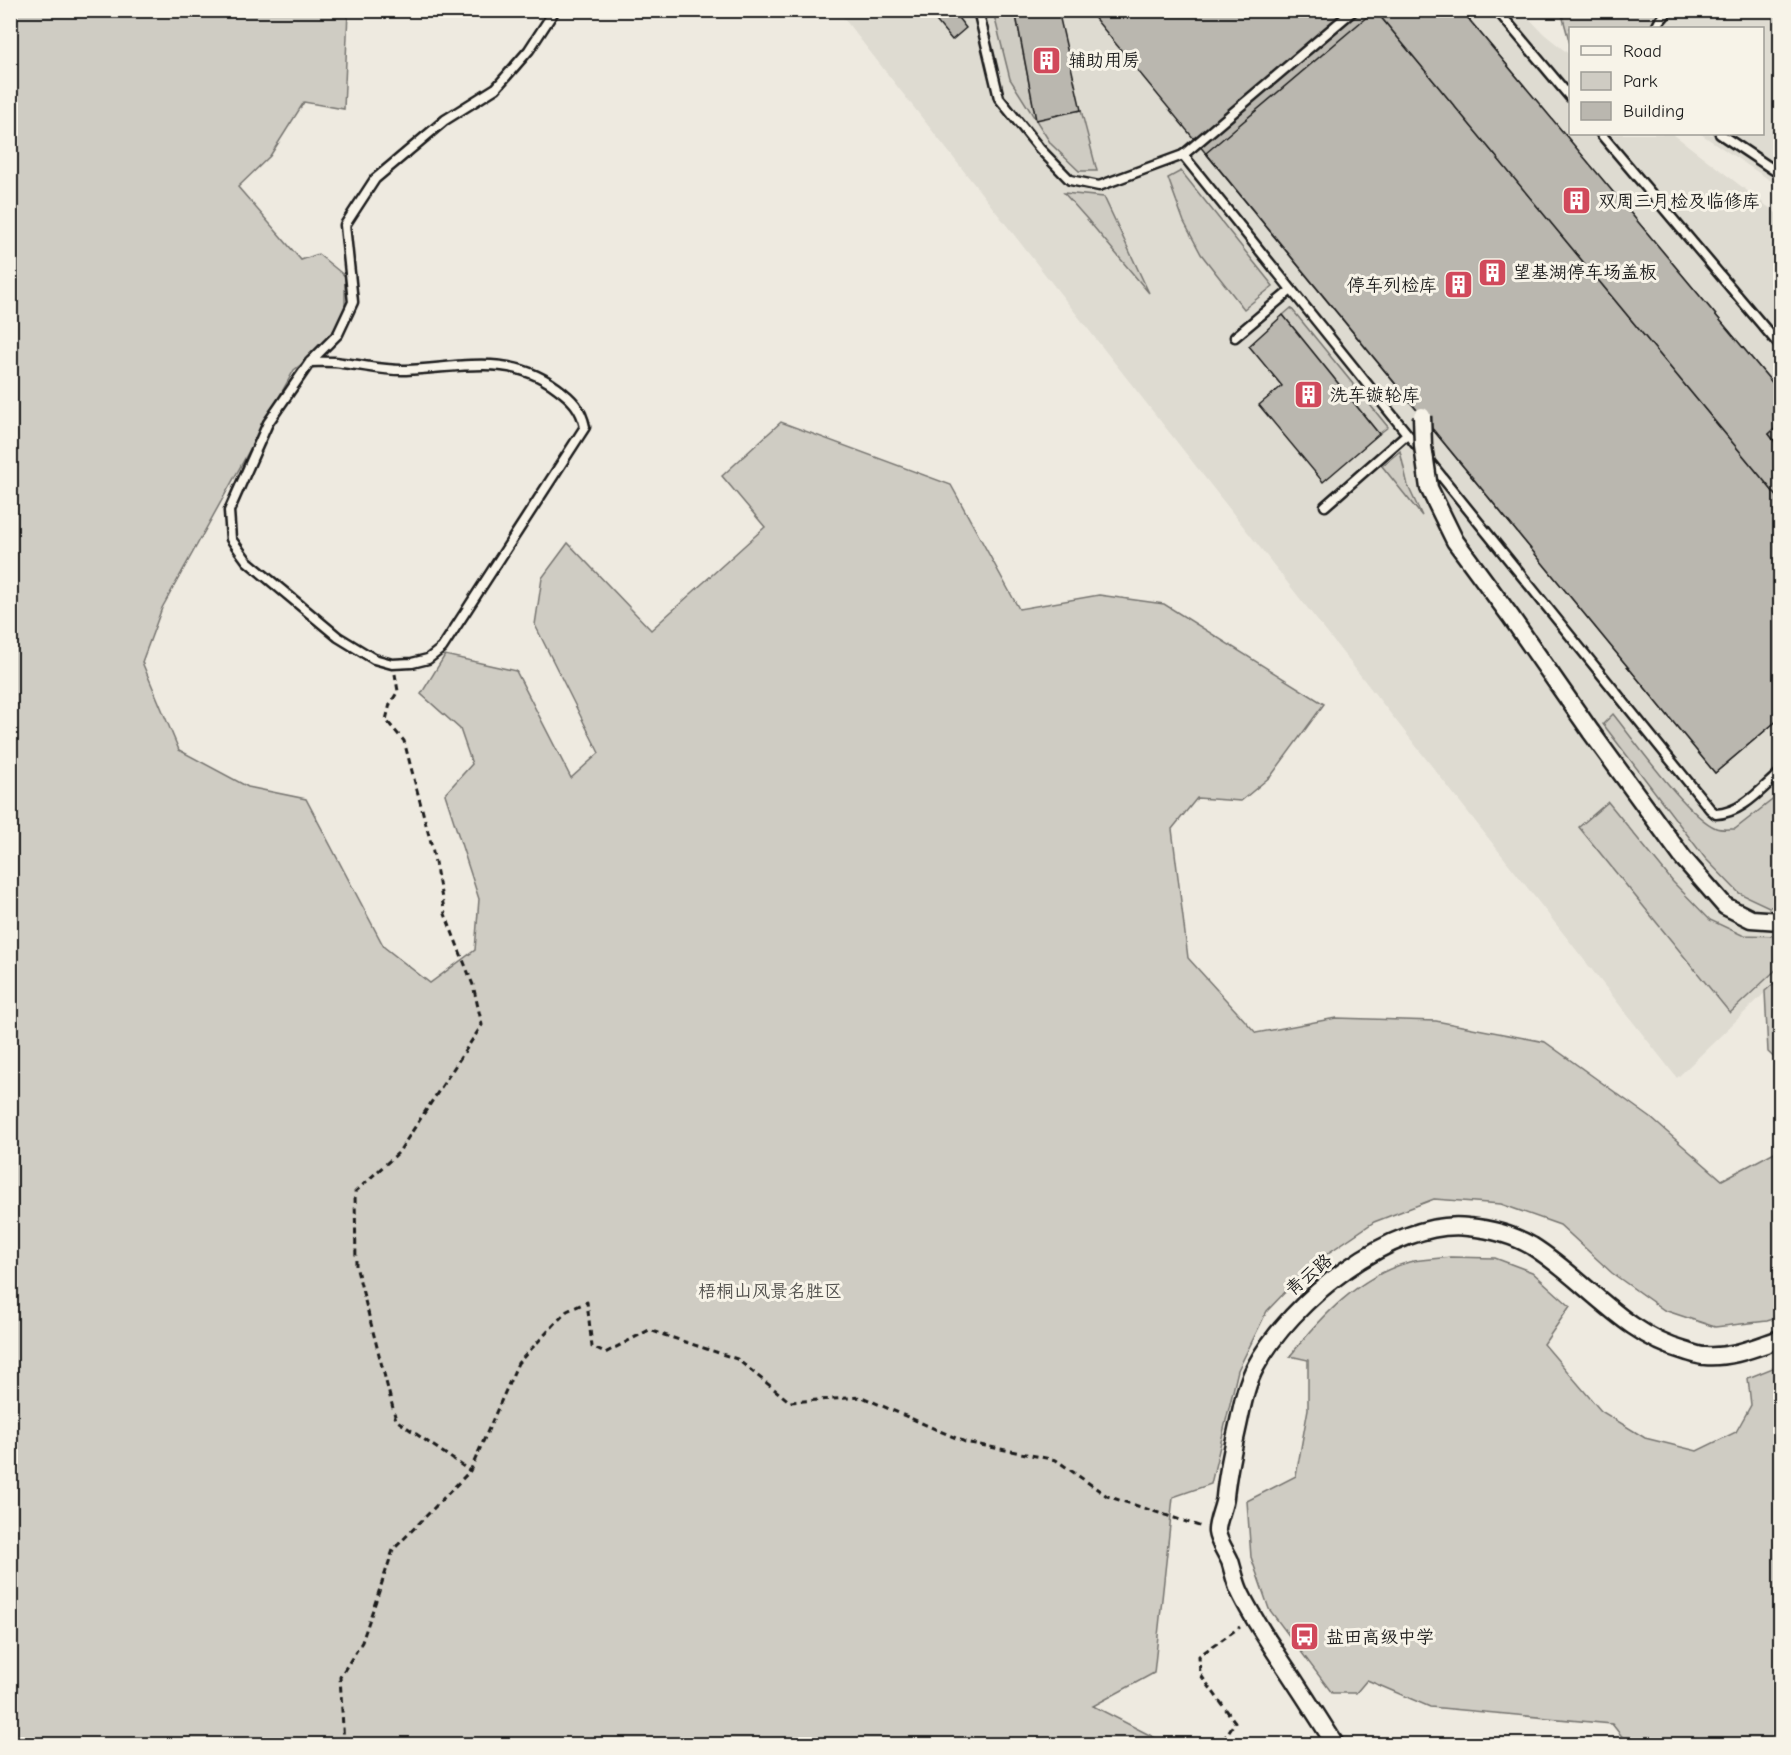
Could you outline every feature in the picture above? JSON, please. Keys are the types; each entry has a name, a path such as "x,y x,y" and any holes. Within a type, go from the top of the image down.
{"street":[{"path":"1422,416 1423,446 1429,488 1455,541 1683,858 1725,906 1751,919 1780,921"},
{"name":"青云路","path":"1217,1532 1245,1392 1269,1344 1290,1318 1325,1285 1368,1256 1406,1237 1433,1229 1465,1226 1509,1236 1530,1245 1557,1263 1639,1331 1673,1348 1704,1356 1732,1355 1780,1339"},
{"path":"1217,1532 1239,1591 1254,1618 1335,1744"}],"lane":[{"path":"310,362 340,362 405,370 466,364 525,370 544,378 568,396 582,414 585,427 442,648 428,659 392,664 374,659 338,637 247,561 231,539 229,511 268,423 310,362 338,334 353,302 345,225 375,179 445,120 496,88 529,50 555,10"},
{"path":"978,10 999,98 1040,149 1070,180 1099,186 1184,155 1354,10"},
{"path":"1497,10 1569,96"},
{"path":"1656,27 1669,10"},
{"path":"1602,135 1780,345"},
{"path":"1722,135 1780,174"},
{"path":"1184,155 1710,809 1716,814 1737,810 1780,773"},
{"path":"1235,338 1291,290"},
{"path":"1325,506 1407,434"}],"path":[{"path":"392,664 398,691 390,704 386,720 404,741 432,848 445,914 473,985 482,1025 398,1153 354,1192 356,1266 396,1420 470,1471"},
{"path":"344,1744 340,1677 362,1642 393,1550 470,1471 518,1363 567,1311 587,1302 592,1347 605,1353 649,1330 737,1359 790,1402 862,1397 965,1442 1056,1460 1107,1496 1217,1532"},
{"path":"1214,1744 1222,1742 1236,1722 1200,1674 1199,1656 1254,1618"}],"shaded area":[{"path":"838,11 1522,11 1544,34 1569,54 1569,135 1674,135 1780,216 1780,978 1677,1078"},
{"path":"1646,11 1780,11 1780,187 1702,135 1764,135 1764,27 1634,27"}],"green space":[{"name":"梧桐山风景名胜区","path":"11,11 348,11 344,109 304,102 270,156 238,187 301,260 318,254 345,276 345,331 294,370 162,608 142,662 179,750 248,787 306,799 384,947 430,983 475,950 479,899 445,794 472,764 460,729 421,694 445,655 516,671 571,778 599,753 535,625 542,578 568,543 651,630 765,527 722,476 781,422 951,485 1019,609 1099,595 1164,604 1324,704 1271,776 1241,801 1197,798 1172,829 1188,958 1256,1033 1336,1018 1436,1021 1545,1042 1651,1118 1722,1180 1780,1149 1780,1317 1767,1321 1715,1327 1664,1310 1612,1273 1560,1225 1501,1204 1434,1199 1374,1222 1312,1264 1267,1311 1238,1370 1211,1484 1173,1497 1154,1673 1093,1706 1167,1744 11,1744"},
{"path":"993,11 1015,11 1036,119 1081,110 1097,171 1079,171 1051,144 1010,79"},
{"path":"1561,11 1672,11 1658,27 1569,27 1569,40"},
{"path":"1181,171 1273,286 1244,309 1201,254 1184,222 1168,178"},
{"path":"1064,193 1104,197 1149,293 1087,219"},
{"path":"1291,308 1388,427 1379,434 1283,315"},
{"path":"1400,451 1408,486 1422,516 1382,466"},
{"path":"1613,714 1677,794 1704,821 1716,828 1735,829 1780,794 1780,906 1769,907 1739,893 1705,858 1603,724"},
{"path":"1608,802 1673,882 1710,920 1742,935 1780,936 1780,966 1730,1013 1579,827"},
{"path":"1780,978 1780,1063 1768,1052 1765,991"},
{"path":"1450,1257 1495,1258 1532,1272 1570,1306 1544,1344 1601,1411 1645,1438 1697,1451 1736,1432 1751,1405 1748,1378 1780,1365 1780,1744 1628,1744 1612,1724 1430,1707 1367,1680 1356,1693 1332,1693 1269,1609 1251,1557 1247,1501 1296,1476 1308,1409 1308,1360 1290,1356 1328,1313 1373,1277 1409,1262"}],"building":[{"path":"927,10 952,10 966,28 952,40"},
{"name":"辅助用房","path":"1015,10 1058,10 1081,110 1036,120"},
{"name":"停车列检库","path":"1088,10 1461,10 1780,392 1780,718 1715,773"},
{"name":"停车列检库","path":"1375,10 1780,500 1780,718 1715,773 1206,153"},
{"name":"双周三月检及临修库","path":"1375,10 1461,10 1780,392 1780,424 1769,434 1780,448 1780,500"},
{"name":"洗车镟轮库","path":"1283,315 1379,434 1323,482 1259,405 1282,386 1249,346"},
{"path":"1780,424 1780,448 1769,434"}],"place":[{"name":"辅助用房","path":"1047,60"},
{"name":"双周三月检及临修库","path":"1577,201"},
{"name":"望基湖停车场盖板","path":"1492,272"},
{"name":"停车列检库","path":"1458,285"},
{"name":"洗车镟轮库","path":"1309,395"},
{"name":"盐田高级中学","path":"1305,1637"}]}
